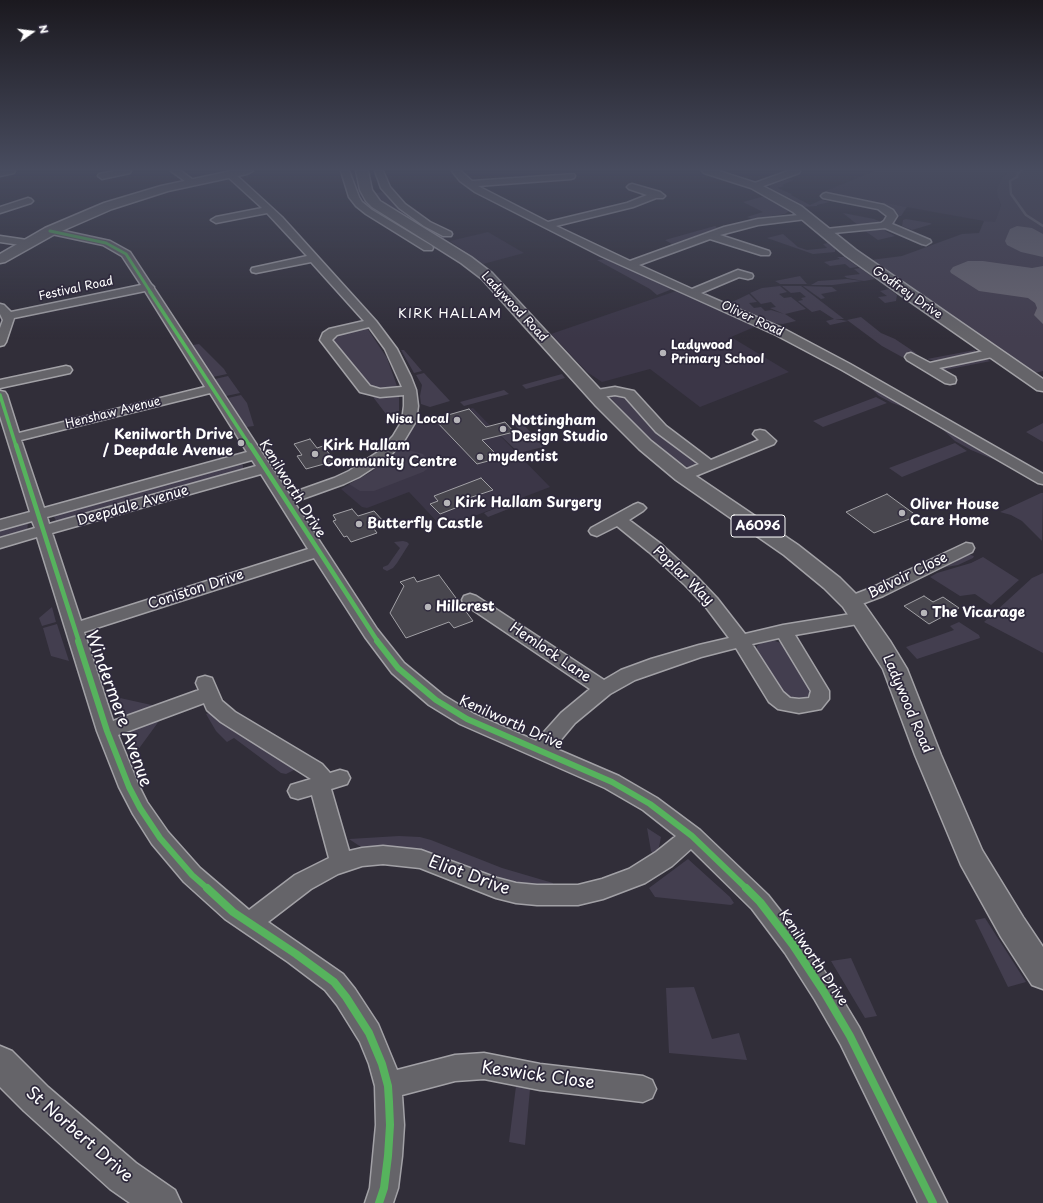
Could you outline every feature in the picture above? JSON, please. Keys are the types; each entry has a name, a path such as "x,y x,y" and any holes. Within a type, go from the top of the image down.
{"main road":[{"path":"0,259 27,243 61,227"},
{"name":"Ladywood Road","path":"412,227 466,260 487,276 645,446 683,476 791,550 832,583 857,610 882,646 900,681 928,755 971,856 1012,927 1043,974"},
{"name":"Godfrey Drive","path":"820,227 861,260 993,353 1043,386"},
{"name":"St Norbert Drive","path":"0,1063 36,1099 122,1176 162,1203"}],"street":[{"path":"285,227 372,323 391,349 410,390 412,406 409,421 399,438 383,455 360,470 339,481 285,500"},
{"path":"405,227 423,247"},
{"name":"Ladywood Road","path":"439,227 446,231"},
{"name":"Oliver Road","path":"551,227 630,265 754,319 818,352 1043,480"},
{"path":"630,265 710,235 738,227"},
{"path":"826,232 868,227"},
{"path":"891,227 926,242"},
{"name":"Kenilworth Drive","path":"50,232 87,239 115,247 126,254 149,287 212,389 256,454 371,633 398,668 436,700 467,719 495,732 541,749 612,782 650,804 692,836 760,902 794,945 813,973 850,1036 933,1203"},
{"path":"710,235 760,249"},
{"path":"0,239 27,243"},
{"path":"256,270 314,258"},
{"path":"693,292 738,272 748,276"},
{"name":"Festival Road","path":"8,316 149,287"},
{"path":"0,307 8,316 8,326 0,342"},
{"path":"372,323 333,332 327,336 326,340 365,389 380,393 410,390"},
{"path":"928,367 993,353"},
{"path":"911,357 950,380"},
{"path":"0,384 66,370"},
{"name":"Henshaw Avenue","path":"14,438 212,389"},
{"path":"596,394 615,391 629,394 661,429 709,465"},
{"name":"Windermere Avenue","path":"0,395 107,731 129,787 151,826 192,875 233,912 321,971 338,987 369,1033 382,1064 388,1086 390,1125 388,1156 384,1188 379,1203"},
{"path":"683,476 769,441 760,434"},
{"name":"Deepdale Avenue","path":"0,543 41,522 256,454"},
{"name":"Deepdale Avenue","path":"0,524 41,522 265,468"},
{"path":"597,531 638,508"},
{"name":"Poplar Way","path":"618,519 655,548 691,581 728,622 776,697 785,704 798,706 814,704 820,699 820,691 783,631"},
{"name":"Belvoir Close","path":"541,749 568,718 603,689 628,675 699,651 783,631 857,610 877,592 966,548"},
{"name":"Coniston Drive","path":"74,629 318,551"},
{"name":"Hemlock Lane","path":"470,600 489,622 603,689"},
{"path":"107,731 207,689 214,705 240,725 315,770 328,782 341,863"},
{"path":"298,791 328,782"},
{"name":"Eliot Drive","path":"250,923 303,882 332,866 362,858 383,855 407,856 427,860 469,879 503,890 536,895 578,895 603,889 637,876 664,859 692,836"},
{"name":"Keswick Close","path":"388,1086 456,1068 484,1066 540,1077 643,1090"}],"shaded area":[{"path":"422,227 429,227 443,235 445,240"},
{"path":"711,227 718,228 672,244 665,240"},
{"path":"905,227 922,227 912,230"},
{"path":"981,227 1043,227 1043,371 1035,373 871,260 902,256 962,234 979,233"},
{"path":"1014,227 1032,228 1043,234 1043,257 1021,252 1007,245 1005,241 1010,229"},
{"path":"404,230 435,246 432,247"},
{"path":"888,230 885,231 895,236 878,240 865,231"},
{"path":"488,232 524,253 483,264 450,241"},
{"path":"783,234 798,247 807,250 827,248 823,244 828,243 835,249 835,252 813,254 767,238"},
{"path":"837,257 844,257 858,267 850,268 845,264 830,266 824,262 840,259"},
{"path":"610,259 675,288 657,295 650,289 597,260"},
{"path":"968,261 983,261 1032,268 1043,266 1043,324 1034,315 1037,308 1035,303 1028,298 979,291 951,273 950,271 953,267"},
{"path":"860,268 875,279 864,281 847,278 844,276 860,274 854,269"},
{"path":"800,276 807,284 780,284 775,281"},
{"path":"847,279 862,281 833,285 811,285 818,281"},
{"path":"780,286 787,292 779,294 784,298 791,297 806,309 785,314 796,321 783,324 770,323 728,304 749,294 757,302 749,303 754,308 761,307 765,311 771,310 784,314 770,308 776,307 771,302 761,304 750,293 762,288"},
{"path":"782,286 801,286 844,319 835,319 848,321 830,325 826,321 834,319 820,310 812,312 798,301 803,300 801,298 806,297 800,292 791,293"},
{"path":"803,286 832,287 837,291 821,294 825,298 821,299"},
{"path":"889,289 897,295 896,301 885,303 878,297 887,296 880,291"},
{"name":"Ladywood Primary School","path":"679,290 680,293 684,295 690,295 759,325 731,337 789,372 700,407 650,369 602,382 587,372 551,334"},
{"path":"861,317 881,333 895,339 916,353 902,357 882,346 847,320"},
{"path":"363,327 367,328 387,358 397,386 384,390 372,389 360,377 360,373 343,352 337,349 330,337 333,334"},
{"path":"199,344 224,369 227,374 213,377 193,345"},
{"path":"401,350 404,350 422,371 414,373"},
{"path":"975,350 975,353 935,361 927,359"},
{"path":"983,359 991,361 945,370 942,368"},
{"path":"424,373 450,401 430,407 421,404 420,396 422,385 416,375"},
{"path":"562,374 565,378 526,389 522,385"},
{"path":"228,376 240,393 226,396 215,379"},
{"path":"868,385 914,411 892,403 879,396"},
{"path":"504,390 509,394 464,406 460,402"},
{"path":"388,394 397,395 399,397 399,411 386,414 373,397"},
{"path":"612,394 623,395 699,464 690,468 687,467 663,450 636,425 610,397"},
{"path":"241,395 247,403 254,426 246,427 228,398"},
{"path":"876,397 887,403 823,427 813,421"},
{"path":"473,408 550,487 443,528 409,492 367,508 362,507 341,489 366,475 395,454 401,448 413,425"},
{"path":"518,418 543,447 519,453 501,436 520,431 510,420"},
{"path":"1043,423 1043,442 1026,432"},
{"path":"941,428 995,460 971,450 955,441"},
{"path":"955,443 967,451 902,477 889,468"},
{"path":"401,448 423,454 428,460 429,465 427,469 423,472 374,491 360,491 349,484 373,471"},
{"path":"239,463 243,465 241,472 63,523 57,522 54,517 56,513"},
{"path":"1043,493 1042,541 1022,521 1011,515 1000,512"},
{"path":"516,500 521,504 488,517 484,513"},
{"path":"19,522 28,524 27,530 22,534 0,540 0,528"},
{"path":"403,541 409,544 397,563 393,568 387,571 383,569 383,567 388,565 400,548 394,542"},
{"path":"967,554 974,556 973,558 958,565 935,569"},
{"path":"983,557 1019,580 991,605 975,594 960,596 930,577 937,573 971,563"},
{"path":"1043,573 1043,653 984,622 1032,578"},
{"path":"52,607 56,622 42,626 39,618"},
{"path":"959,622 979,635 980,638 917,659 906,647 954,630 950,626"},
{"path":"57,624 69,661 51,656 43,628"},
{"path":"772,640 787,645 814,696 801,702 783,696 757,653 757,646 761,643"},
{"path":"111,696 156,706 122,719 118,715"},
{"path":"213,711 217,717 216,719 298,768 286,774 281,773 234,738 227,742 216,731 206,714"},
{"path":"162,717 132,758 126,744 128,735 135,727"},
{"path":"647,828 661,837 659,847 653,854 651,851"},
{"path":"399,836 420,837 431,840 502,868 553,883 552,889 530,888 363,851 361,847 349,839"},
{"path":"688,859 730,897 734,903 731,905 655,897 649,888"},
{"path":"985,918 1026,982 1008,987 975,920"},
{"path":"851,958 877,1016 865,1018 831,961"},
{"path":"694,987 712,1039 739,1033 747,1060 669,1053 666,988"},
{"path":"516,1086 530,1089 525,1145 509,1142"}],"building":[{"path":"469,409 486,427 505,422 514,432 482,440 494,452 487,454 492,460 477,464 434,419"},
{"name":"Kirk Hallam Community Centre","path":"310,439 317,448 323,446 335,461 306,469 297,456 302,455 294,444"},
{"path":"481,478 493,490 460,501 463,505 440,514 430,504 438,501 434,496"},
{"name":"Oliver House Care Home","path":"887,494 917,516 874,533 846,512"},
{"name":"Butterfly Castle","path":"352,509 358,516 374,511 384,522 372,526 377,533 351,542 347,536 344,537 333,521 336,520 333,515"},
{"name":"Hillcrest","path":"439,575 473,621 454,628 449,622 406,638 390,613 404,586 400,582 414,577 417,582"},
{"path":"924,596 933,602 943,597 959,608 929,624 904,606"}],"cycle path":[{"path":"50,231 106,243 126,254 371,633 398,668 436,700 467,719 612,782 650,804 692,836 760,902 793,945 824,992 850,1036 933,1203"},
{"path":"0,395 107,731 129,787 140,808 160,838 192,875 233,912 296,954 334,982 346,997 369,1033 382,1064 388,1086 389,1102 390,1125 388,1156 384,1188 379,1203"}],"place":[{"name":"Ladywood Primary School","path":"663,353"},
{"name":"Nisa Local","path":"457,420"},
{"name":"Nottingham Design Studio","path":"503,429"},
{"name":"Kenilworth Drive / Deepdale Avenue","path":"241,443"},
{"name":"Kirk Hallam Community Centre","path":"315,454"},
{"name":"mydentist","path":"480,457"},
{"name":"Kirk Hallam Surgery","path":"447,503"},
{"name":"Oliver House Care Home","path":"902,513"},
{"name":"Butterfly Castle","path":"359,524"},
{"name":"Hillcrest","path":"428,607"},
{"name":"The Vicarage","path":"924,613"}],"district":[{"name":"KIRK HALLAM","path":"450,314"}]}
